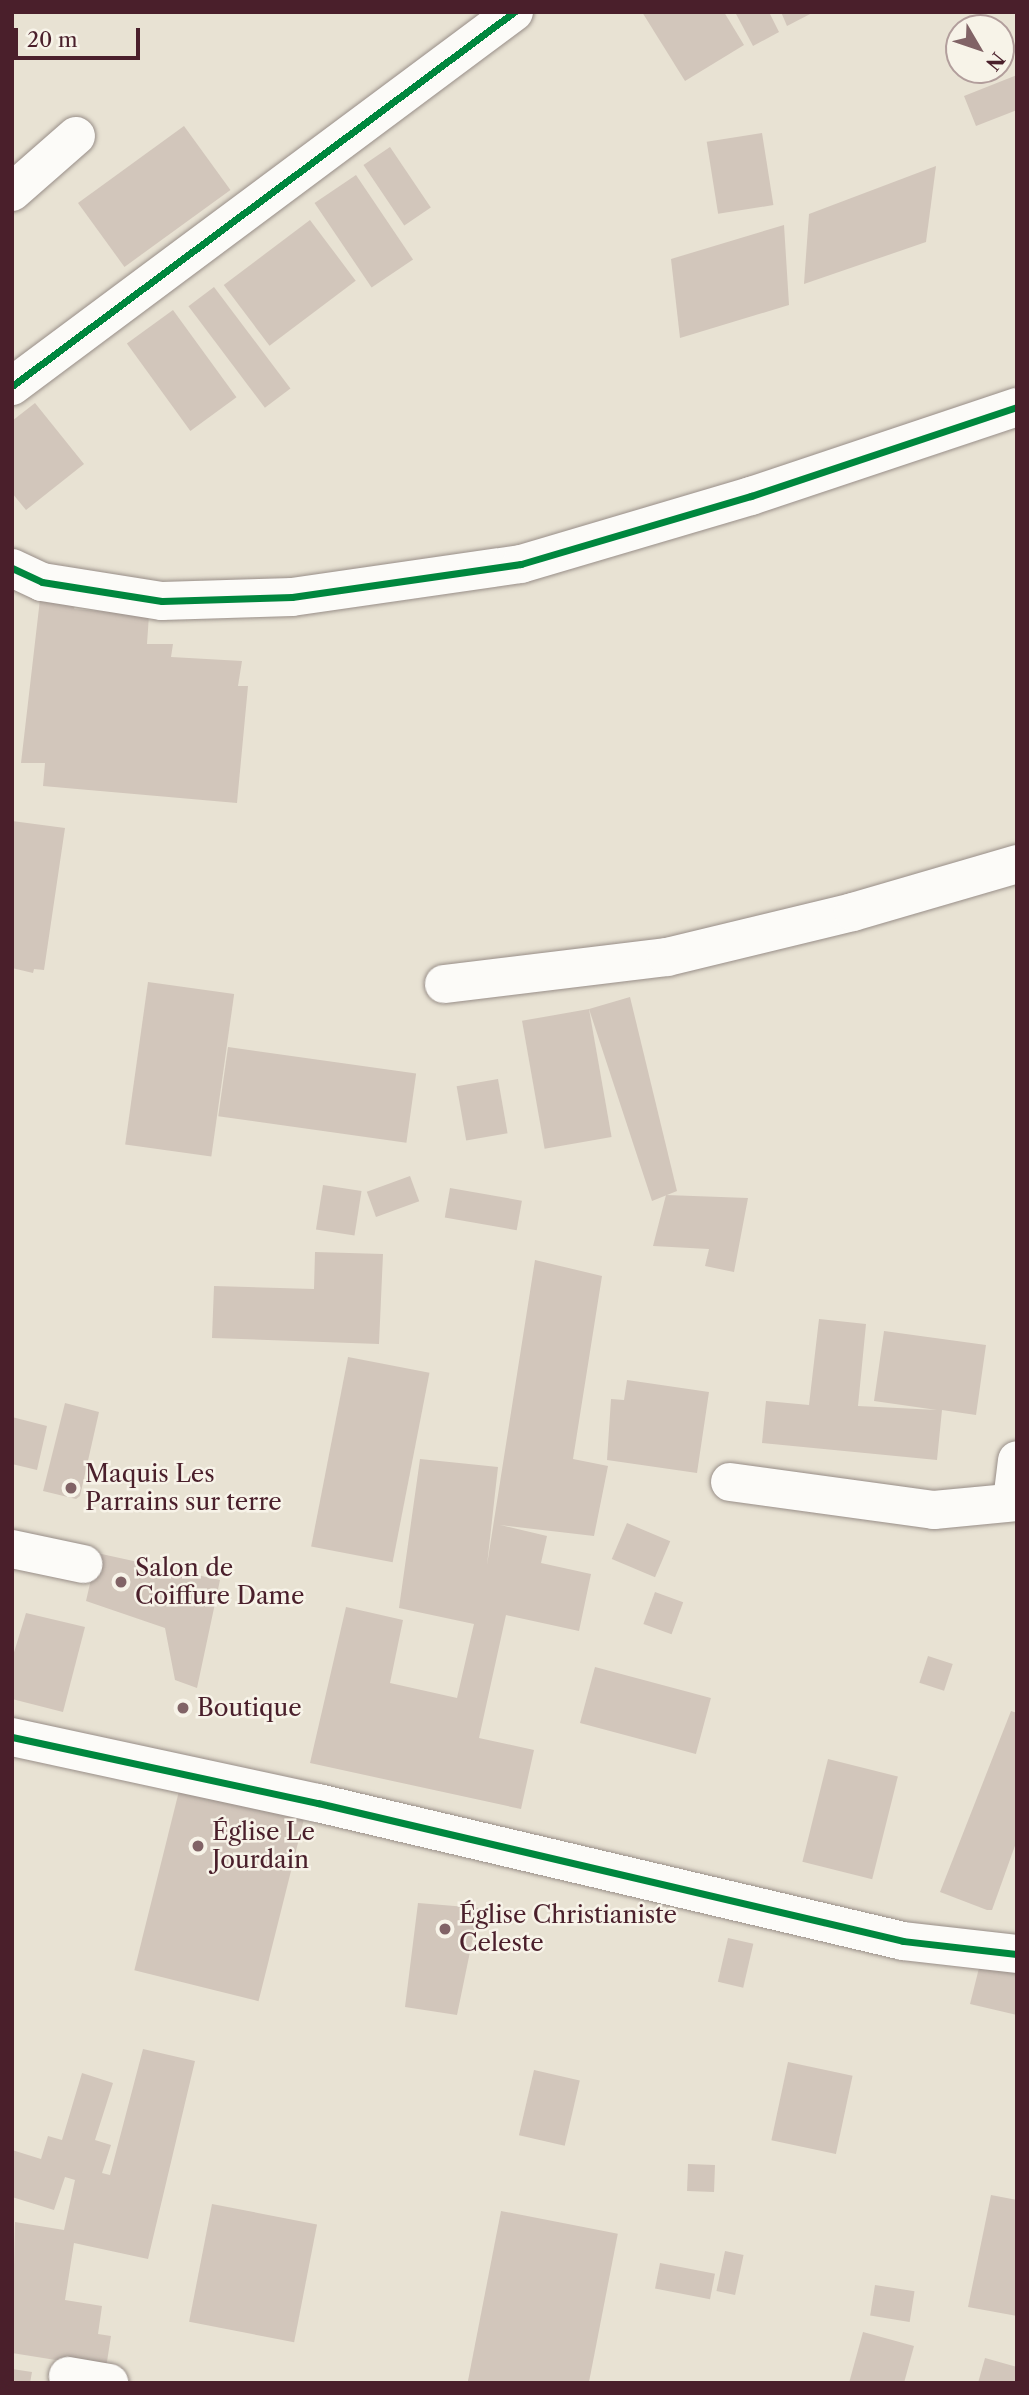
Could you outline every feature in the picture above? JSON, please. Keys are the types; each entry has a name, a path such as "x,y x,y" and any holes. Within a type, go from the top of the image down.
{"street":[{"path":"12,386 514,12"},
{"path":"12,192 76,136"},
{"path":"12,568 42,582 162,601 292,597 522,564 751,496 1017,407"},
{"path":"444,984 667,957 853,912 1017,864"},
{"path":"730,1482 934,1510 1014,1502 1017,1460"},
{"path":"12,1549 83,1564"},
{"path":"12,1737 318,1803 903,1941 1017,1954"},
{"path":"68,2376 109,2383"}],"building":[{"path":"642,12 724,12 744,45 685,81"},
{"path":"735,12 769,12 779,32 753,46"},
{"path":"781,12 814,12 787,26"},
{"path":"1017,75 1017,110 976,126 964,96 994,84 1015,84"},
{"path":"184,126 230,190 124,267 78,203"},
{"path":"762,133 773,205 718,214 707,142"},
{"path":"390,147 431,208 404,225 363,165"},
{"path":"936,166 926,242 804,284 809,214"},
{"path":"356,175 413,260 372,288 315,203"},
{"path":"310,220 356,281 269,346 224,285"},
{"path":"784,225 789,305 680,338 671,259"},
{"path":"214,287 290,388 265,408 188,306"},
{"path":"173,310 236,397 190,431 127,344"},
{"path":"35,403 84,464 26,510 12,493 12,421"},
{"path":"42,582 77,598 74,609 149,615 147,644 173,644 171,657 242,661 238,686 248,686 237,803 43,786 45,763 21,763"},
{"path":"12,821 65,828 44,970 34,969 33,973 12,968"},
{"path":"148,982 234,994 211,1157 125,1144"},
{"path":"630,997 677,1191 652,1201 589,1009"},
{"path":"589,1009 612,1137 545,1149 522,1021"},
{"path":"228,1047 416,1073 406,1143 218,1116"},
{"path":"498,1079 508,1133 466,1140 457,1086"},
{"path":"410,1176 419,1201 376,1217 367,1192"},
{"path":"323,1185 362,1191 354,1236 316,1229"},
{"path":"450,1188 522,1201 517,1230 445,1218"},
{"path":"666,1195 748,1198 734,1272 705,1266 709,1249 653,1246"},
{"path":"315,1252 383,1254 379,1344 212,1338 214,1286 314,1289"},
{"path":"535,1260 602,1276 573,1459 608,1466 594,1536 500,1525 547,1536 541,1563 591,1574 579,1631 506,1615 479,1738 534,1750 521,1809 310,1763 346,1607 403,1620 390,1683 457,1698 474,1624 399,1608 420,1459 498,1467 487,1565"},
{"path":"819,1319 866,1324 858,1406 937,1410 874,1401 884,1331 986,1345 976,1415 942,1410 937,1460 762,1443 766,1401 809,1405"},
{"path":"348,1357 429,1373 393,1562 311,1546"},
{"path":"627,1380 709,1392 697,1473 607,1460 611,1399 624,1400"},
{"path":"65,1403 99,1412 80,1496 76,1499 43,1491"},
{"path":"12,1417 47,1426 37,1470 12,1464"},
{"path":"627,1523 670,1541 655,1577 612,1559"},
{"path":"97,1553 220,1580 197,1688 175,1680 165,1628 86,1601"},
{"path":"655,1592 683,1602 672,1634 643,1624"},
{"path":"26,1613 85,1627 63,1712 12,1699 12,1659"},
{"path":"928,1656 953,1664 944,1691 919,1683"},
{"path":"595,1667 711,1698 696,1754 580,1723"},
{"path":"1011,1711 1017,1713 1017,1840 992,1910 987,1910 940,1892"},
{"path":"828,1759 898,1776 872,1879 802,1862"},
{"path":"181,1783 305,1814 259,2001 134,1970"},
{"path":"418,1903 479,1908 457,2015 405,2007"},
{"path":"728,1938 753,1944 743,1988 718,1982"},
{"path":"981,1960 1017,1969 1017,2015 970,2004"},
{"path":"143,2049 195,2061 148,2259 74,2243 65,2300 102,2306 98,2334 111,2336 106,2368 12,2353 15,2222 64,2230 75,2180 65,2177 54,2210 12,2197 12,2150 41,2159 48,2136 62,2140 82,2073 113,2083 95,2140 111,2145 102,2173 110,2175"},
{"path":"788,2062 853,2076 836,2154 771,2140"},
{"path":"534,2070 580,2081 565,2146 519,2135"},
{"path":"688,2164 715,2165 714,2192 687,2191"},
{"path":"991,2195 1017,2200 1017,2316 968,2307"},
{"path":"212,2204 317,2224 294,2342 189,2322"},
{"path":"501,2211 618,2234 589,2383 468,2383"},
{"path":"725,2251 744,2255 735,2295 716,2291"},
{"path":"660,2263 715,2274 710,2299 655,2289"},
{"path":"875,2285 915,2291 910,2322 870,2316"},
{"path":"863,2332 914,2346 904,2383 849,2383"},
{"path":"985,2358 1017,2367 1017,2383 978,2383"},
{"path":"12,2369 32,2372 30,2383 12,2383"}],"cycle path":[{"path":"12,386 514,12"},
{"path":"12,568 42,582 162,601 292,597 521,564 751,496 1017,407"},
{"path":"12,1737 318,1803 903,1941 1017,1954"}],"place":[{"name":"Maquis Les Parrains sur terre","path":"71,1488"},
{"name":"Salon de Coiffure Dame","path":"121,1582"},
{"name":"Boutique","path":"183,1708"},
{"name":"Église Le Jourdain","path":"198,1846"},
{"name":"Église Christianiste Celeste","path":"445,1929"}]}
